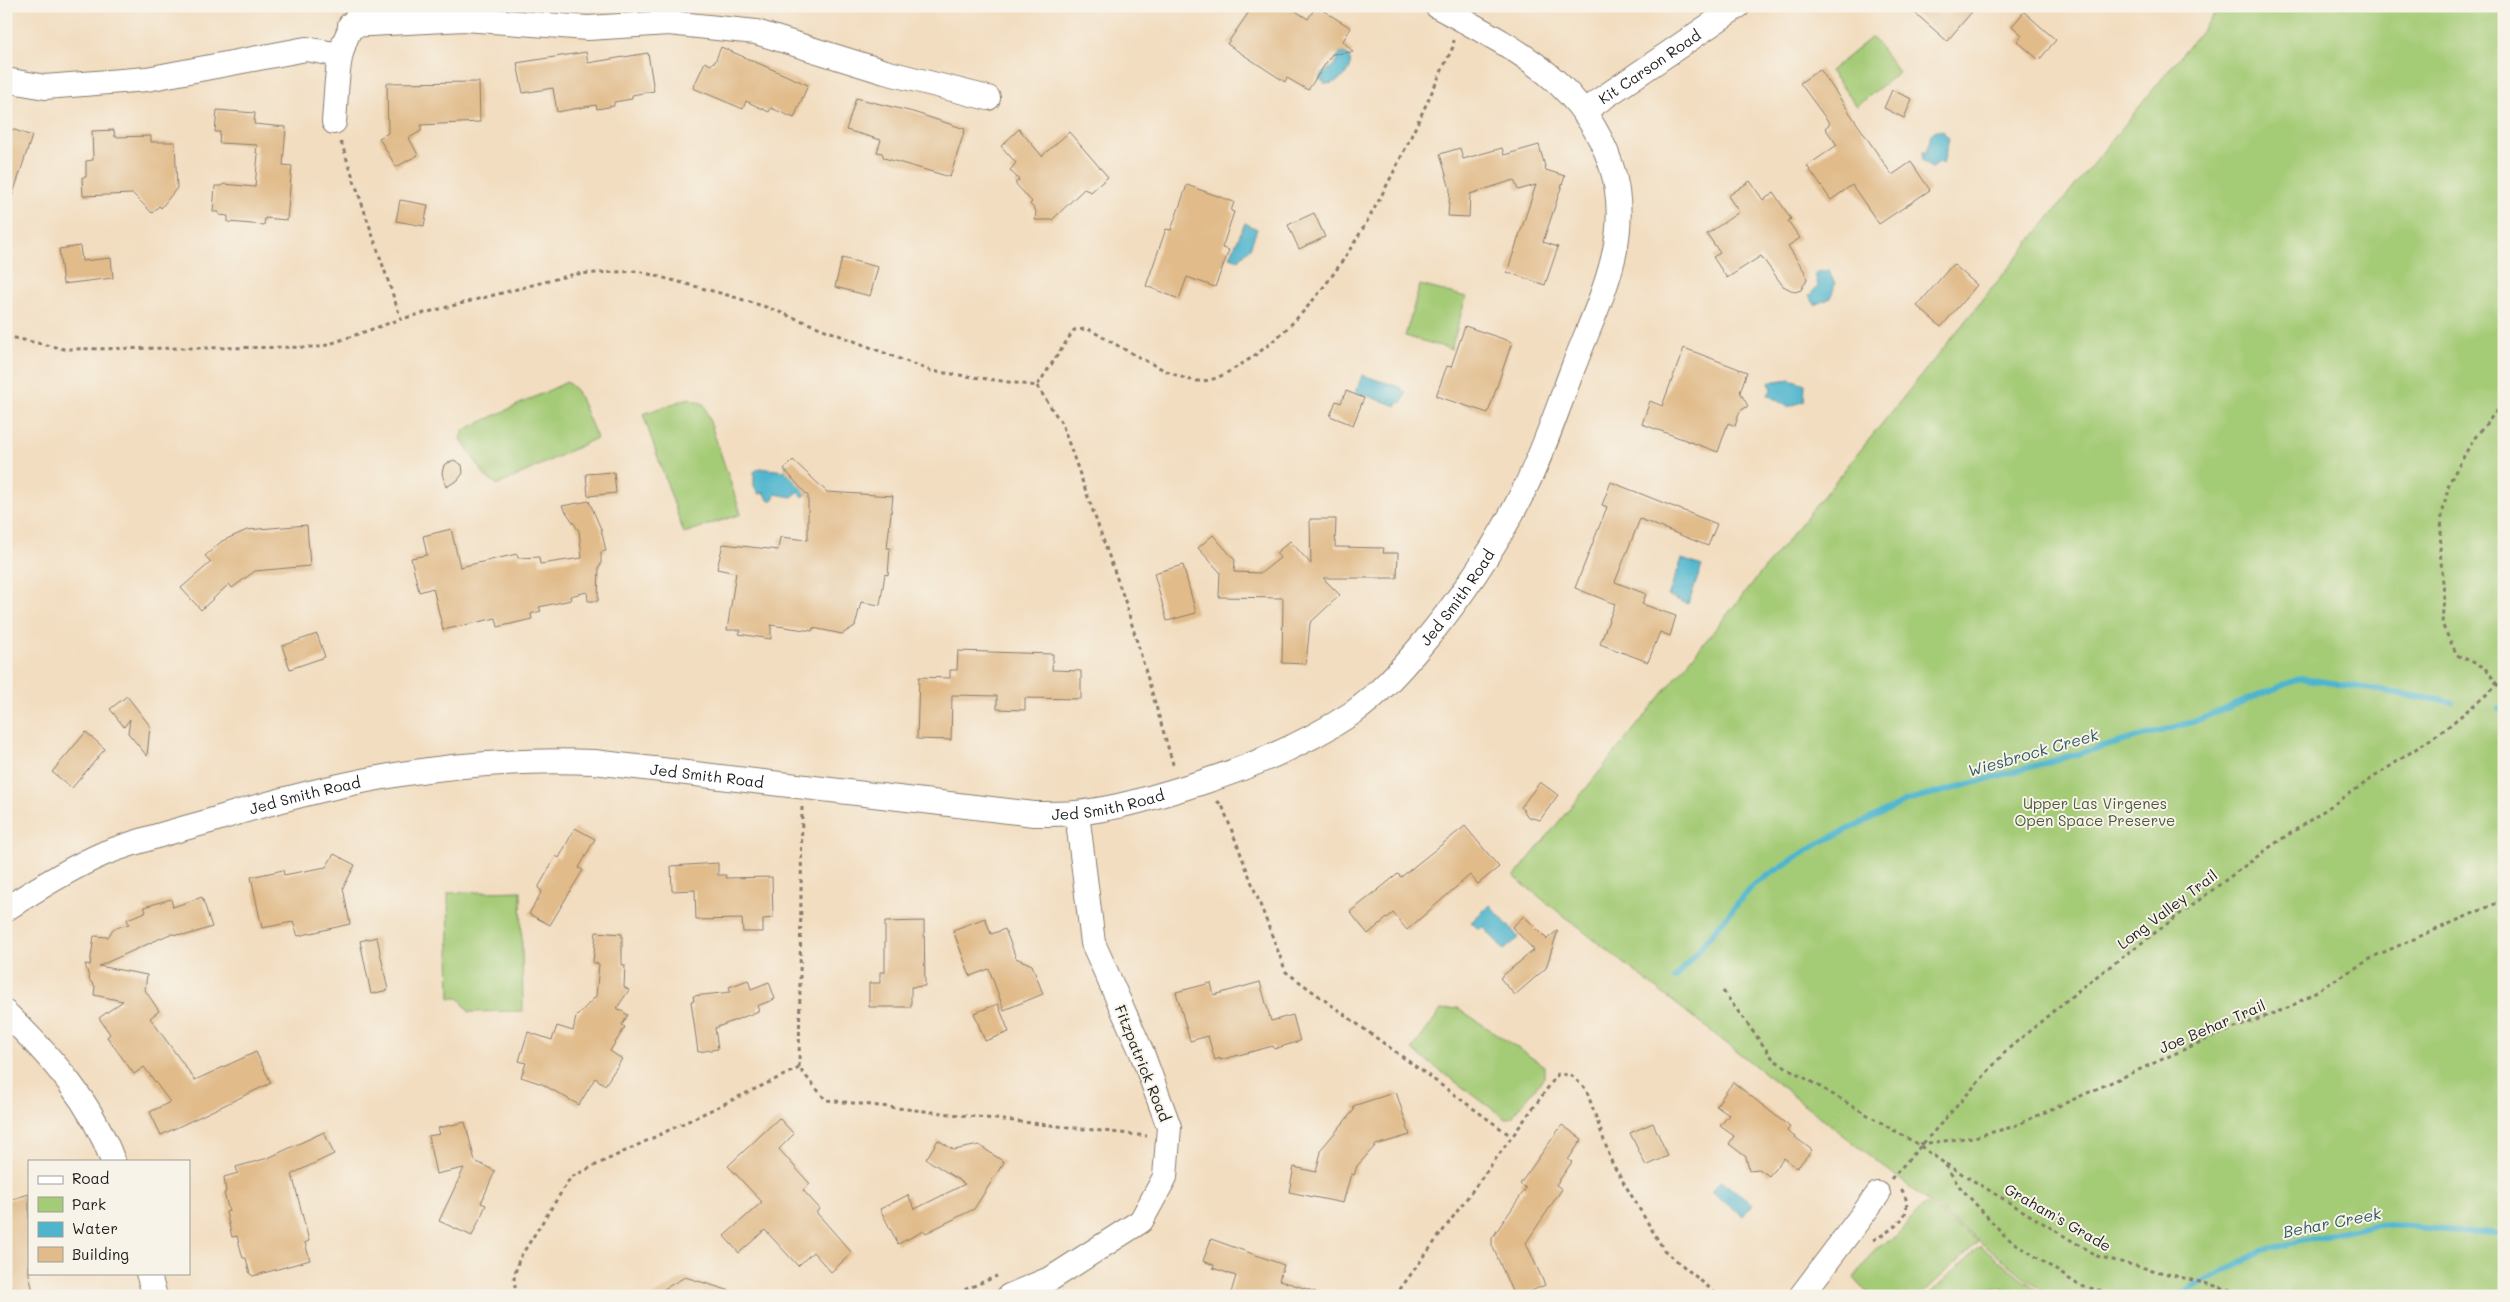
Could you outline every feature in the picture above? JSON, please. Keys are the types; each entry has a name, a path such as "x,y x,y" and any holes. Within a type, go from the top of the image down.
{"street":[{"path":"334,122 340,55 350,26 364,6"},
{"name":"Jed Smith Road","path":"6,909 52,879 106,853 256,806 374,777 484,763 541,760 594,762 1034,814 1077,813 1146,799 1244,769 1304,740 1355,711 1401,669 1448,614 1514,509 1542,451 1608,284 1620,224 1618,194 1611,164 1584,111 1558,81 1531,59 1437,6"},
{"name":"Kit Carson Road","path":"1584,111 1738,6"},
{"path":"350,26 464,19 588,28 669,23 756,32 885,72 988,98"},
{"path":"6,80 44,87 148,79 306,49 340,55"},
{"name":"Fitzpatrick Road","path":"1006,1285 1052,1278 1141,1221 1165,1177 1169,1127 1142,1054 1093,943 1077,813"},
{"path":"6,1013 38,1044 81,1097 106,1142 113,1160"},
{"path":"1801,1296 1878,1194"},
{"path":"148,1274 155,1296"}],"path":[{"path":"1037,386 1074,330 1088,329 1181,378 1200,382 1222,376 1265,348 1303,310 1354,245 1376,206 1453,47 1458,18"},
{"path":"334,122 401,319"},
{"path":"6,336 64,349 321,347 401,319 575,274 638,271 769,308 932,371 1037,386 1062,424 1125,601 1173,764 1194,785 1222,805 1286,972 1512,1136"},
{"path":"2497,685 2486,668 2457,655 2442,624 2444,594 2440,550 2442,516 2449,483 2472,440 2504,402"},
{"name":"Long Valley Trail","path":"1878,1194 1919,1145 2008,1049 2086,984 2270,846 2444,730 2504,680"},
{"path":"802,804 799,1068 826,1100 1150,1137"},
{"name":"Joe Behar Trail","path":"1919,1145 1974,1138 2012,1127 2214,1036 2290,1007 2377,955 2504,900"},
{"name":"Graham's Grade","path":"1723,991 1774,1060 1919,1145 1944,1163 2097,1256 2255,1296"},
{"path":"516,1296 514,1277 519,1259 572,1177 799,1068"},
{"path":"1395,1296 1558,1074 1571,1075 1586,1089 1612,1163 1649,1229 1672,1258 1719,1296"},
{"path":"1148,1127 1149,1144"},
{"path":"1944,1163 1959,1186 2006,1237 2080,1286 2104,1291"},
{"path":"950,1296 1006,1285"}],"green space":[{"name":"Upper Las Virgenes Open Space Preserve","path":"2221,6 2504,6 2504,1296 2049,1296 1514,877"},
{"path":"1872,37 1899,72 1857,106 1830,71"},
{"path":"1420,285 1466,297 1451,349 1405,336"},
{"path":"567,382 577,391 597,438 498,485 486,477 461,439 464,430"},
{"path":"689,398 704,404 741,514 684,533 643,414"},
{"path":"521,891 523,1011 469,1012 459,998 450,998 448,893"},
{"path":"1458,1008 1544,1066 1544,1077 1512,1117 1506,1119 1412,1050 1441,1010"},
{"path":"1926,1203 1978,1242 1920,1296 1870,1296 1854,1278 1877,1247 1896,1236"},
{"path":"1980,1246 2045,1296 2017,1296 2001,1288 1988,1288 1975,1296 1928,1296"}],"water":[{"path":"1345,53 1351,64 1346,74 1336,82 1325,84 1319,77 1334,65 1339,54"},
{"path":"1936,130 1943,131 1949,139 1943,164 1940,163 1931,168 1922,160 1923,152 1927,152 1931,134"},
{"path":"1245,223 1257,229 1250,248 1239,260 1230,257"},
{"path":"1828,270 1835,284 1831,298 1815,305 1809,295 1818,286 1815,274"},
{"path":"1362,375 1402,388 1402,391 1406,393 1402,403 1399,402 1397,406 1356,392"},
{"path":"1790,379 1805,384 1804,401 1788,407 1768,395 1771,390 1769,382"},
{"path":"786,465 795,466 808,493 803,497 798,492 792,497 775,494 773,500 768,500 765,493 759,494 754,486 754,472 759,468 785,471"},
{"path":"1682,559 1702,566 1688,604 1668,596"},
{"path":"1490,905 1519,938 1504,950 1483,926 1479,930 1471,922"},
{"path":"1721,1180 1753,1204 1743,1216 1711,1192"}],"building":[{"path":"1253,6 1288,6 1308,19 1316,6 1351,28 1343,41 1353,52 1332,54 1308,90 1287,78 1285,82 1227,44"},
{"path":"1907,6 1977,6 1947,41"},
{"path":"2024,12 2056,40 2039,60 2017,41 2022,35 2012,26"},
{"path":"721,47 808,85 794,118 771,108 769,112 746,101 743,109 693,88 705,62 711,65 715,62"},
{"path":"586,52 588,63 648,53 654,91 632,95 632,99 614,102 614,106 597,109 596,105 557,112 553,88 523,93 517,63"},
{"path":"1820,69 1892,175 1911,162 1930,190 1879,224 1852,185 1831,200 1807,166 1837,145 1825,128 1830,124 1800,83"},
{"path":"479,82 480,122 421,125 421,131 409,138 418,155 396,167 379,138 388,133 387,83"},
{"path":"1892,90 1912,99 1904,118 1884,108"},
{"path":"856,98 913,112 965,129 950,177 884,158 882,153 877,152 881,140 846,130"},
{"path":"217,110 255,113 254,124 286,127 283,165 292,166 287,220 265,218 264,225 228,222 228,216 219,215 219,212 213,212 215,186 224,184 255,187 258,154 256,153 257,145 219,143 220,132 215,132"},
{"path":"6,127 32,136 9,206 6,205"},
{"path":"1019,129 1042,156 1069,132 1108,177 1091,192 1084,189 1052,220 1035,220 1036,211 1030,204 1032,202 1015,183 1019,180 1010,170 1016,163 1001,146"},
{"path":"114,130 115,137 151,136 151,142 175,142 177,188 161,208 159,206 152,213 133,194 83,196 82,177 86,177 86,161 93,160 92,131"},
{"path":"1539,145 1546,170 1565,176 1543,242 1558,247 1545,285 1507,272 1536,185 1518,190 1514,180 1470,194 1469,217 1448,216 1450,189 1440,154 1460,148 1463,159 1502,148 1504,155"},
{"path":"1750,181 1763,200 1774,193 1791,219 1788,221 1800,238 1788,246 1805,272 1807,279 1801,290 1795,292 1783,286 1761,256 1727,278 1713,257 1720,253 1707,234 1739,212 1728,196"},
{"path":"1187,185 1234,202 1231,211 1234,212 1222,248 1229,250 1215,287 1187,277 1179,299 1146,286 1166,229 1171,230"},
{"path":"400,200 428,205 424,226 396,221"},
{"path":"1314,213 1325,237 1299,249 1288,225"},
{"path":"80,246 82,261 111,258 113,278 63,284 59,249"},
{"path":"842,258 878,267 870,296 835,287"},
{"path":"1953,264 1977,285 1941,327 1917,306"},
{"path":"1465,326 1512,342 1488,413 1436,396 1447,366 1451,367"},
{"path":"1684,348 1747,372 1740,392 1748,406 1740,411 1735,426 1728,423 1718,452 1642,424 1650,401 1662,406"},
{"path":"1346,391 1364,398 1353,425 1330,416 1336,401 1341,403"},
{"path":"454,460 462,465 463,473 458,480 446,487 442,473 444,465"},
{"path":"793,460 827,492 893,496 887,548 890,548 888,575 885,574 880,605 861,602 855,626 842,634 813,628 812,631 771,625 771,639 739,634 741,630 727,630 736,573 717,569 723,544 778,550 780,537 808,540 808,496 784,469"},
{"path":"614,472 616,493 588,496 586,474"},
{"path":"1611,482 1717,524 1708,546 1640,519 1615,582 1646,594 1642,604 1676,616 1670,636 1660,632 1648,662 1600,644 1615,604 1575,588 1607,507 1602,505"},
{"path":"589,501 601,529 606,551 601,552 598,601 588,601 587,592 570,596 571,600 539,607 541,611 531,614 532,619 498,627 496,618 443,630 433,588 419,592 411,558 427,555 423,536 451,529 460,567 517,554 518,558 539,557 540,564 582,558 579,531 562,506"},
{"path":"1310,519 1336,519 1335,547 1384,548 1383,553 1398,553 1397,578 1323,578 1340,595 1310,623 1306,664 1282,663 1283,598 1219,597 1220,572 1198,548 1213,535 1235,560 1234,572 1261,573 1280,558 1276,553 1290,541 1311,564"},
{"path":"307,525 310,566 255,571 232,588 229,584 201,610 181,588 211,562 205,556 222,541 247,530"},
{"path":"1183,565 1196,613 1167,621 1154,573"},
{"path":"317,634 325,657 290,669 282,646"},
{"path":"958,651 1053,654 1052,670 1081,671 1081,699 1025,698 1025,710 997,709 997,696 952,695 951,740 917,739 919,677 950,678 950,670 957,670"},
{"path":"127,696 150,726 147,756 128,733 130,719 124,727 110,709"},
{"path":"86,732 105,749 72,788 52,772"},
{"path":"1540,782 1558,795 1540,820 1528,817 1521,807"},
{"path":"1465,826 1499,867 1478,884 1470,875 1407,930 1393,913 1368,934 1350,912 1398,874 1401,877"},
{"path":"575,828 595,839 579,868 583,870 550,925 529,914 542,891 538,888 556,856 559,858"},
{"path":"334,854 355,865 343,888 350,924 298,936 293,922 262,928 251,877 283,870 284,875 326,867"},
{"path":"718,863 718,875 726,875 726,878 772,877 773,918 763,919 763,932 743,932 742,919 696,920 695,890 672,891 671,866"},
{"path":"202,897 212,927 187,935 170,934 99,966 147,975 145,990 159,1011 150,1018 195,1080 256,1052 271,1083 161,1135 150,1112 170,1102 144,1067 134,1074 107,1037 110,1034 99,1018 123,1001 94,995 95,986 90,981 85,964 90,965 94,936 108,937 113,929 129,924 127,919 146,912 144,907 171,899 173,907"},
{"path":"1524,916 1546,940 1558,930 1546,968 1515,995 1500,978 1534,950 1512,927"},
{"path":"985,918 991,934 1005,929 1016,958 1032,965 1043,994 1004,1010 989,969 970,976 953,930"},
{"path":"924,921 925,986 911,987 911,1007 869,1007 869,983 880,983 880,972 885,972 885,922"},
{"path":"596,932 622,934 622,965 625,965 624,987 629,990 617,1008 628,1015 622,1025 625,1027 610,1051 622,1059 605,1085 595,1078 579,1105 542,1084 521,1077 526,1063 519,1061 528,1032 552,1040 557,1026 573,1031 576,1017 596,996 599,964 593,963"},
{"path":"377,937 388,990 371,994 360,941"},
{"path":"748,980 751,989 769,982 775,999 757,1006 759,1011 715,1028 718,1049 698,1052 691,1001 694,1001 693,996 731,992 729,987"},
{"path":"1260,982 1271,1021 1293,1015 1300,1041 1274,1049 1273,1046 1215,1060 1208,1036 1190,1041 1176,992 1211,983 1214,995"},
{"path":"998,1004 1009,1032 985,1041 974,1013"},
{"path":"1733,1082 1790,1127 1787,1131 1812,1150 1797,1168 1784,1158 1769,1176 1759,1169 1749,1170 1746,1157 1729,1144 1734,1136 1720,1126 1729,1115 1716,1106"},
{"path":"1396,1092 1410,1135 1376,1145 1357,1166 1354,1175 1351,1174 1343,1203 1289,1192 1294,1167 1316,1172 1322,1148 1354,1110 1353,1106"},
{"path":"779,1118 794,1134 779,1149 810,1184 803,1190 820,1209 816,1212 852,1253 831,1272 813,1252 798,1266 765,1230 739,1253 724,1236 762,1202 728,1166"},
{"path":"465,1122 475,1161 495,1171 481,1203 486,1205 472,1236 439,1221 464,1168 436,1174 428,1136 440,1134 438,1128"},
{"path":"1653,1123 1668,1156 1646,1166 1630,1133"},
{"path":"1562,1125 1582,1139 1568,1160 1572,1162 1556,1185 1562,1189 1526,1243 1545,1285 1520,1296 1514,1296 1492,1245 1492,1238 1526,1188 1520,1184"},
{"path":"324,1132 334,1154 292,1174 309,1241 305,1243 310,1260 253,1276 250,1274 246,1258 243,1258 237,1236 232,1237 226,1212 229,1211 224,1193 226,1192 224,1177 238,1173 236,1167 268,1158"},
{"path":"938,1140 954,1150 979,1145 1004,1162 974,1209 926,1233 924,1231 898,1244 880,1209 908,1195 915,1209 965,1184 926,1159"},
{"path":"28,1194 28,1274 34,1296 14,1296 11,1285 6,1287 6,1201"},
{"path":"1211,1239 1284,1265 1279,1280 1316,1292 1316,1296 1230,1296 1236,1276 1213,1268 1214,1265 1203,1261"},
{"path":"685,1277 734,1292 734,1296 652,1296"}],"waterway":[{"name":"Wiesbrock Creek","path":"1675,978 1753,885 1814,846 1904,802 2193,722 2301,678 2452,702"},
{"name":"Wiesbrock Creek","path":"2498,709 2504,708"},
{"name":"Behar Creek","path":"2177,1296 2263,1250 2378,1224 2504,1235"}]}
